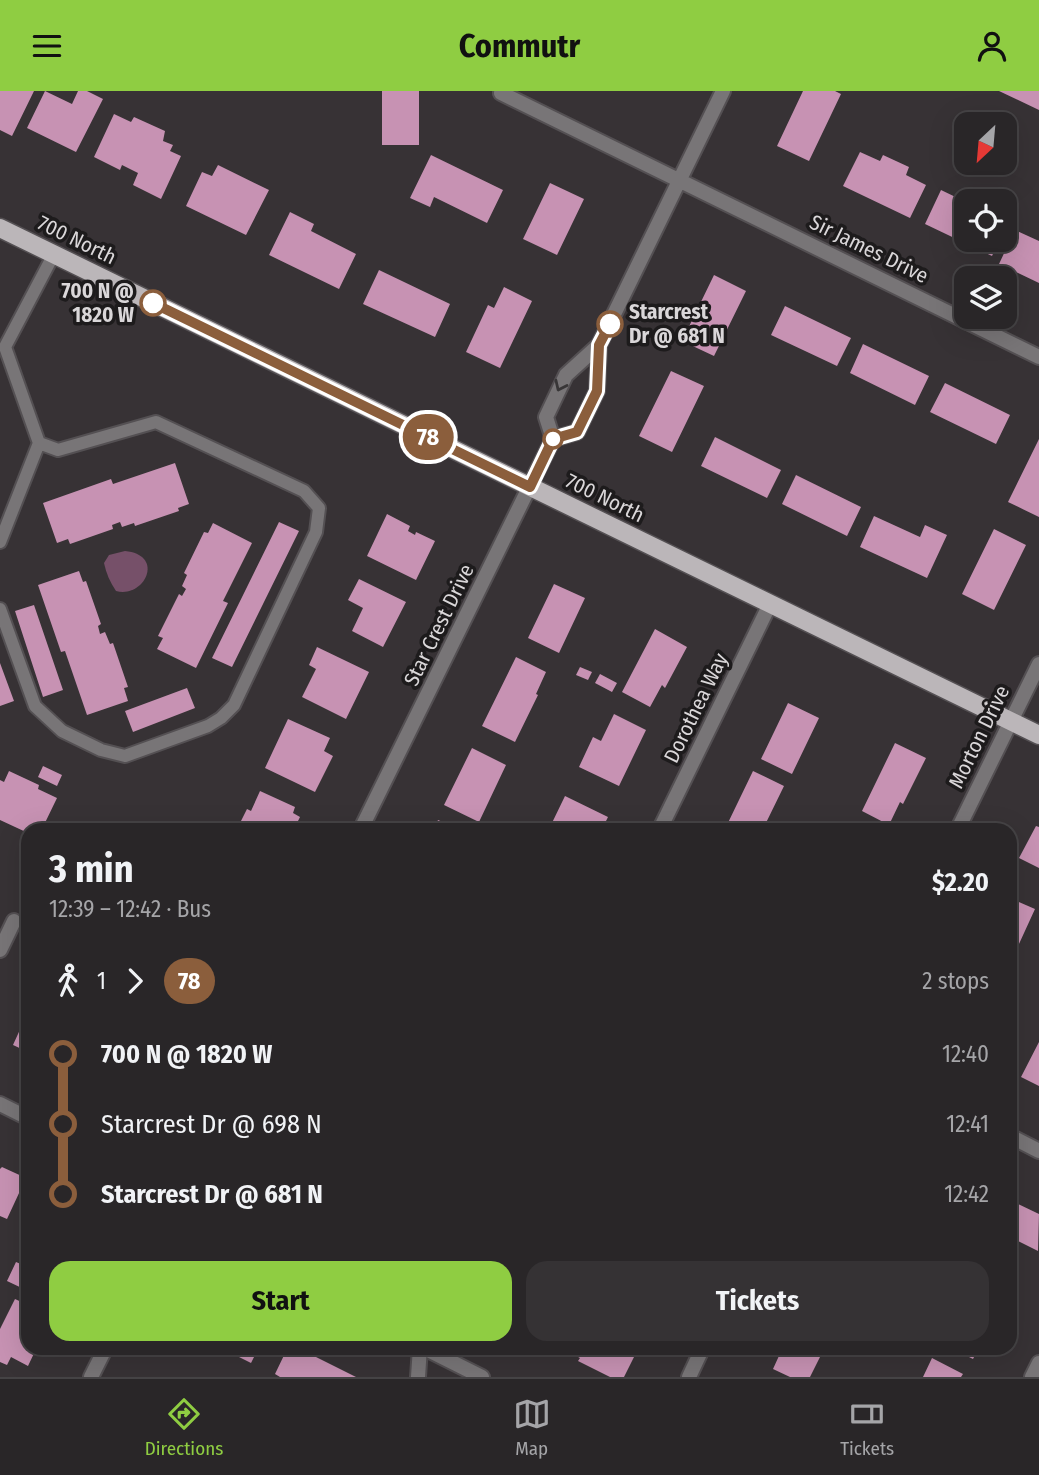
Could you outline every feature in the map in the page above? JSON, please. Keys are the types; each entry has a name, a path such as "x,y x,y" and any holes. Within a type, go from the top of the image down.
{"main road":[{"name":"700 North","path":"0,228 1039,735"}],"street":[{"name":"Star Crest Drive","path":"364,823 553,439 546,417 566,375 599,345 723,91"},
{"name":"Sir James Drive","path":"501,93 1039,357"},
{"name":"Star Crest Drive","path":"553,439 577,432 582,422 597,391 599,345"},
{"name":"Dorothea Way","path":"663,823 770,604"},
{"name":"Morton Drive","path":"961,823 1039,664"},
{"path":"0,950 14,921"},
{"path":"0,1104 21,1114"},
{"path":"1017,1140 1039,1151"},
{"path":"91,1377 102,1355"},
{"path":"418,1377 420,1355"},
{"path":"437,1355 482,1377"},
{"path":"689,1377 700,1355"},
{"path":"1032,1377 1039,1363"}],"lane":[{"path":"0,542 39,443 3,348 54,254"},
{"path":"0,609 35,706 62,731 101,750 125,756 208,726 221,719 234,705 316,532 319,509 303,491 156,422 58,450 39,443"}],"shaded area":[{"path":"125,551 138,554 145,560 148,568 142,583 126,592 116,591 104,563 109,555"}],"building":[{"path":"0,91 34,91 12,136 0,130"},
{"path":"45,91 72,104 78,91 87,91 103,99 76,152 27,128"},
{"path":"382,91 419,91 419,145 382,145"},
{"path":"803,91 835,91 841,94 809,161 777,146"},
{"path":"999,91 1039,91 1039,110"},
{"path":"114,114 131,122 134,117 165,131 163,141 173,145 170,151 181,156 161,199 133,185 138,173 122,165 120,170 94,157"},
{"path":"860,152 880,161 883,155 909,167 906,175 926,185 910,218 843,186"},
{"path":"431,155 503,190 487,223 434,197 430,207 410,198"},
{"path":"218,165 269,190 246,235 186,206 202,172 212,176"},
{"path":"550,183 584,199 557,255 523,239"},
{"path":"941,190 954,196 954,238 925,224"},
{"path":"290,212 314,224 311,231 356,254 339,289 269,255"},
{"path":"1017,231 1039,241 1039,283 1017,273 1017,266 999,264 1005,252 1017,252"},
{"path":"379,270 450,304 435,337 363,304"},
{"path":"714,275 746,291 714,356 682,341"},
{"path":"504,287 532,301 500,368 466,352 488,305 494,308"},
{"path":"785,306 851,338 837,366 771,335"},
{"path":"863,344 929,376 915,405 850,373"},
{"path":"671,371 704,386 672,452 639,436"},
{"path":"945,383 1010,415 996,444 930,412"},
{"path":"715,437 781,470 767,498 701,466"},
{"path":"1039,439 1039,517 1008,502"},
{"path":"175,463 189,504 178,508 179,511 135,526 134,523 122,527 120,522 112,525 113,529 70,544 68,539 57,543 43,503 111,479 113,484"},
{"path":"796,475 861,507 847,536 782,504"},
{"path":"387,514 410,526 408,531 415,535 416,532 435,541 416,580 367,556"},
{"path":"874,516 920,537 925,525 947,535 927,578 860,547"},
{"path":"279,522 299,531 232,667 212,658"},
{"path":"213,523 252,543 223,601 228,603 196,668 157,649 163,638 158,636 179,594 182,596 186,589 182,586 187,575 184,573 204,532 208,533"},
{"path":"994,529 1026,545 994,610 962,594"},
{"path":"79,571 83,582 86,581 101,624 98,626 100,634 105,632 110,644 113,643 128,687 124,688 128,701 87,715 65,651 61,652 38,585"},
{"path":"359,579 406,602 383,647 352,631 363,608 348,600"},
{"path":"554,584 585,598 559,653 528,638"},
{"path":"34,605 63,690 43,697 15,611"},
{"path":"655,629 687,647 665,688 662,685 650,707 622,692"},
{"path":"317,647 369,672 346,719 302,697 316,669 309,665"},
{"path":"516,657 546,672 515,742 482,726"},
{"path":"0,663 14,701 0,706"},
{"path":"580,667 592,672 588,680 576,675"},
{"path":"600,674 617,683 612,692 595,683"},
{"path":"187,688 195,708 133,732 125,711"},
{"path":"788,703 819,718 792,774 761,759"},
{"path":"614,714 646,730 619,786 579,767 593,737 601,741"},
{"path":"288,719 330,738 324,751 333,756 315,792 265,768"},
{"path":"895,743 926,758 903,804 900,802 890,823 862,811"},
{"path":"472,748 506,765 479,822 444,805"},
{"path":"43,766 62,775 57,786 38,777"},
{"path":"9,771 39,785 38,789 57,798 45,823 21,823 21,830 0,820 0,780 4,782"},
{"path":"753,771 784,786 766,823 728,823"},
{"path":"260,791 295,807 293,813 300,817 297,823 240,823 247,809 251,811"},
{"path":"565,796 608,817 605,823 552,823"},
{"path":"1036,826 1039,827 1039,868 1019,858"},
{"path":"1017,901 1035,909 1017,948"},
{"path":"21,1027 21,1049 13,1045"},
{"path":"1039,1042 1039,1086 1021,1077"},
{"path":"2,1167 21,1176 21,1189 7,1219 0,1216"},
{"path":"1017,1203 1039,1214 1038,1251 1017,1240"},
{"path":"16,1262 21,1264 21,1288 7,1281"},
{"path":"15,1299 21,1302 21,1355 33,1355 28,1366 11,1357 7,1365 0,1362 0,1329"},
{"path":"235,1355 255,1355 251,1363"},
{"path":"284,1355 312,1355 356,1377 280,1377 275,1374"},
{"path":"574,1355 635,1355 624,1377 610,1377 578,1361 580,1358"},
{"path":"779,1355 821,1355 810,1377 790,1377 773,1369"},
{"path":"932,1358 963,1374 961,1377 923,1377"}],"bus line":[{"name":"78","path":"153,303 530,487 553,439 577,432 587,412 597,391 599,345 610,324"}],"place":[{"name":"700 N @ 1820 W","path":"153,303"},
{"name":"Starcrest Dr @ 681 N","path":"610,324"}]}
